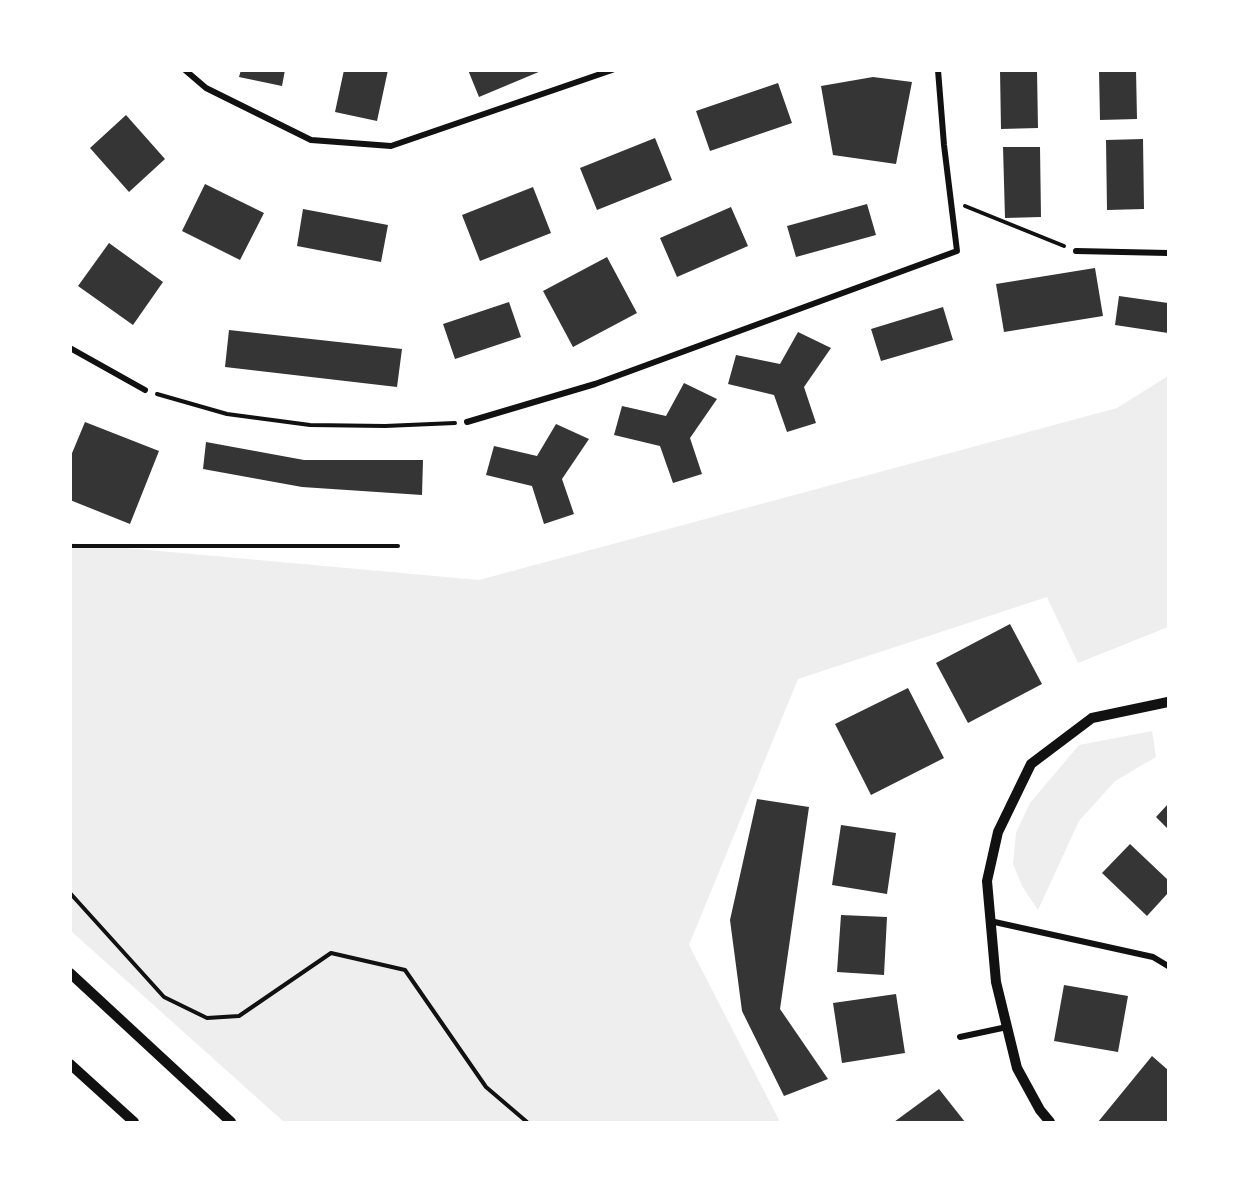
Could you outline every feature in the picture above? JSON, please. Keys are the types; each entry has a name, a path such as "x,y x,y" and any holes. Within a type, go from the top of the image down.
{"street":[{"path":"185,70 206,88 311,140 391,146 612,70"},
{"path":"467,422 595,384 957,251 938,70"},
{"path":"1076,251 1168,253"},
{"path":"70,348 145,390"},
{"path":"1050,1122 1040,1110 1017,1068 996,982 987,882 998,832 1031,764 1092,718 1168,702"},
{"path":"990,921 1153,957 1168,966"},
{"path":"70,973 231,1122"},
{"path":"960,1037 1007,1027"},
{"path":"70,1064 134,1122"}],"path":[{"path":"951,200 1076,251"},
{"path":"145,390 226,414 310,425 385,426 467,422"},
{"path":"70,546 398,546"},
{"path":"70,893 165,997 207,1018 239,1017 331,953 405,970 486,1087 527,1122"}],"shaded area":[{"path":"1168,376 1168,627 1078,663 1047,597 798,679 689,945 780,1122 284,1122 71,931 71,543 479,580 1117,408"},
{"path":"1152,731 1156,757 1115,781 1079,821 1038,910 1022,886 1013,864 1016,833 1030,803 1079,745"}],"building":[{"path":"241,70 285,70 282,86 239,77"},
{"path":"344,70 388,70 377,121 335,112"},
{"path":"468,70 541,70 541,71 479,97"},
{"path":"1000,70 1037,70 1038,128 1001,129"},
{"path":"1099,70 1136,70 1137,119 1100,120"},
{"path":"873,77 912,82 896,164 833,155 821,86"},
{"path":"778,83 792,123 710,151 696,111"},
{"path":"126,115 165,159 129,192 90,148"},
{"path":"655,138 672,180 597,210 580,168"},
{"path":"1143,139 1144,209 1107,210 1106,140"},
{"path":"1003,147 1040,147 1041,217 1005,218"},
{"path":"205,184 264,213 240,260 182,231"},
{"path":"533,187 551,233 480,261 462,215"},
{"path":"867,204 876,235 796,257 787,226"},
{"path":"731,207 748,246 677,277 660,238"},
{"path":"303,209 388,225 381,262 297,246"},
{"path":"109,243 163,282 133,325 78,286"},
{"path":"607,257 637,313 573,347 543,291"},
{"path":"1095,268 1103,316 1004,332 996,284"},
{"path":"1119,296 1168,303 1168,333 1115,325"},
{"path":"509,302 521,337 455,359 443,324"},
{"path":"943,307 953,340 881,361 871,329"},
{"path":"229,330 402,349 397,387 225,367"},
{"path":"798,332 831,348 804,387 816,423 787,432 774,395 728,384 736,355 780,364"},
{"path":"684,383 717,399 690,438 702,474 673,483 660,446 614,435 622,406 666,416"},
{"path":"85,422 159,451 130,524 70,500 70,458"},
{"path":"556,424 589,439 562,479 574,514 544,524 532,486 486,475 494,446 537,456"},
{"path":"206,442 304,460 423,460 422,495 302,487 203,469"},
{"path":"1010,624 1042,684 968,723 936,663"},
{"path":"908,688 944,758 871,795 835,724"},
{"path":"757,799 809,807 780,1009 828,1079 784,1096 742,1011 730,920"},
{"path":"1168,804 1168,829 1156,817"},
{"path":"841,825 896,833 887,894 832,885"},
{"path":"1130,844 1168,880 1168,893 1147,916 1102,873"},
{"path":"841,915 887,917 884,975 837,972"},
{"path":"1064,985 1128,996 1118,1052 1054,1041"},
{"path":"896,994 905,1053 842,1063 833,1003"},
{"path":"1152,1056 1168,1070 1168,1122 1098,1122"},
{"path":"939,1089 965,1122 894,1122"}]}
